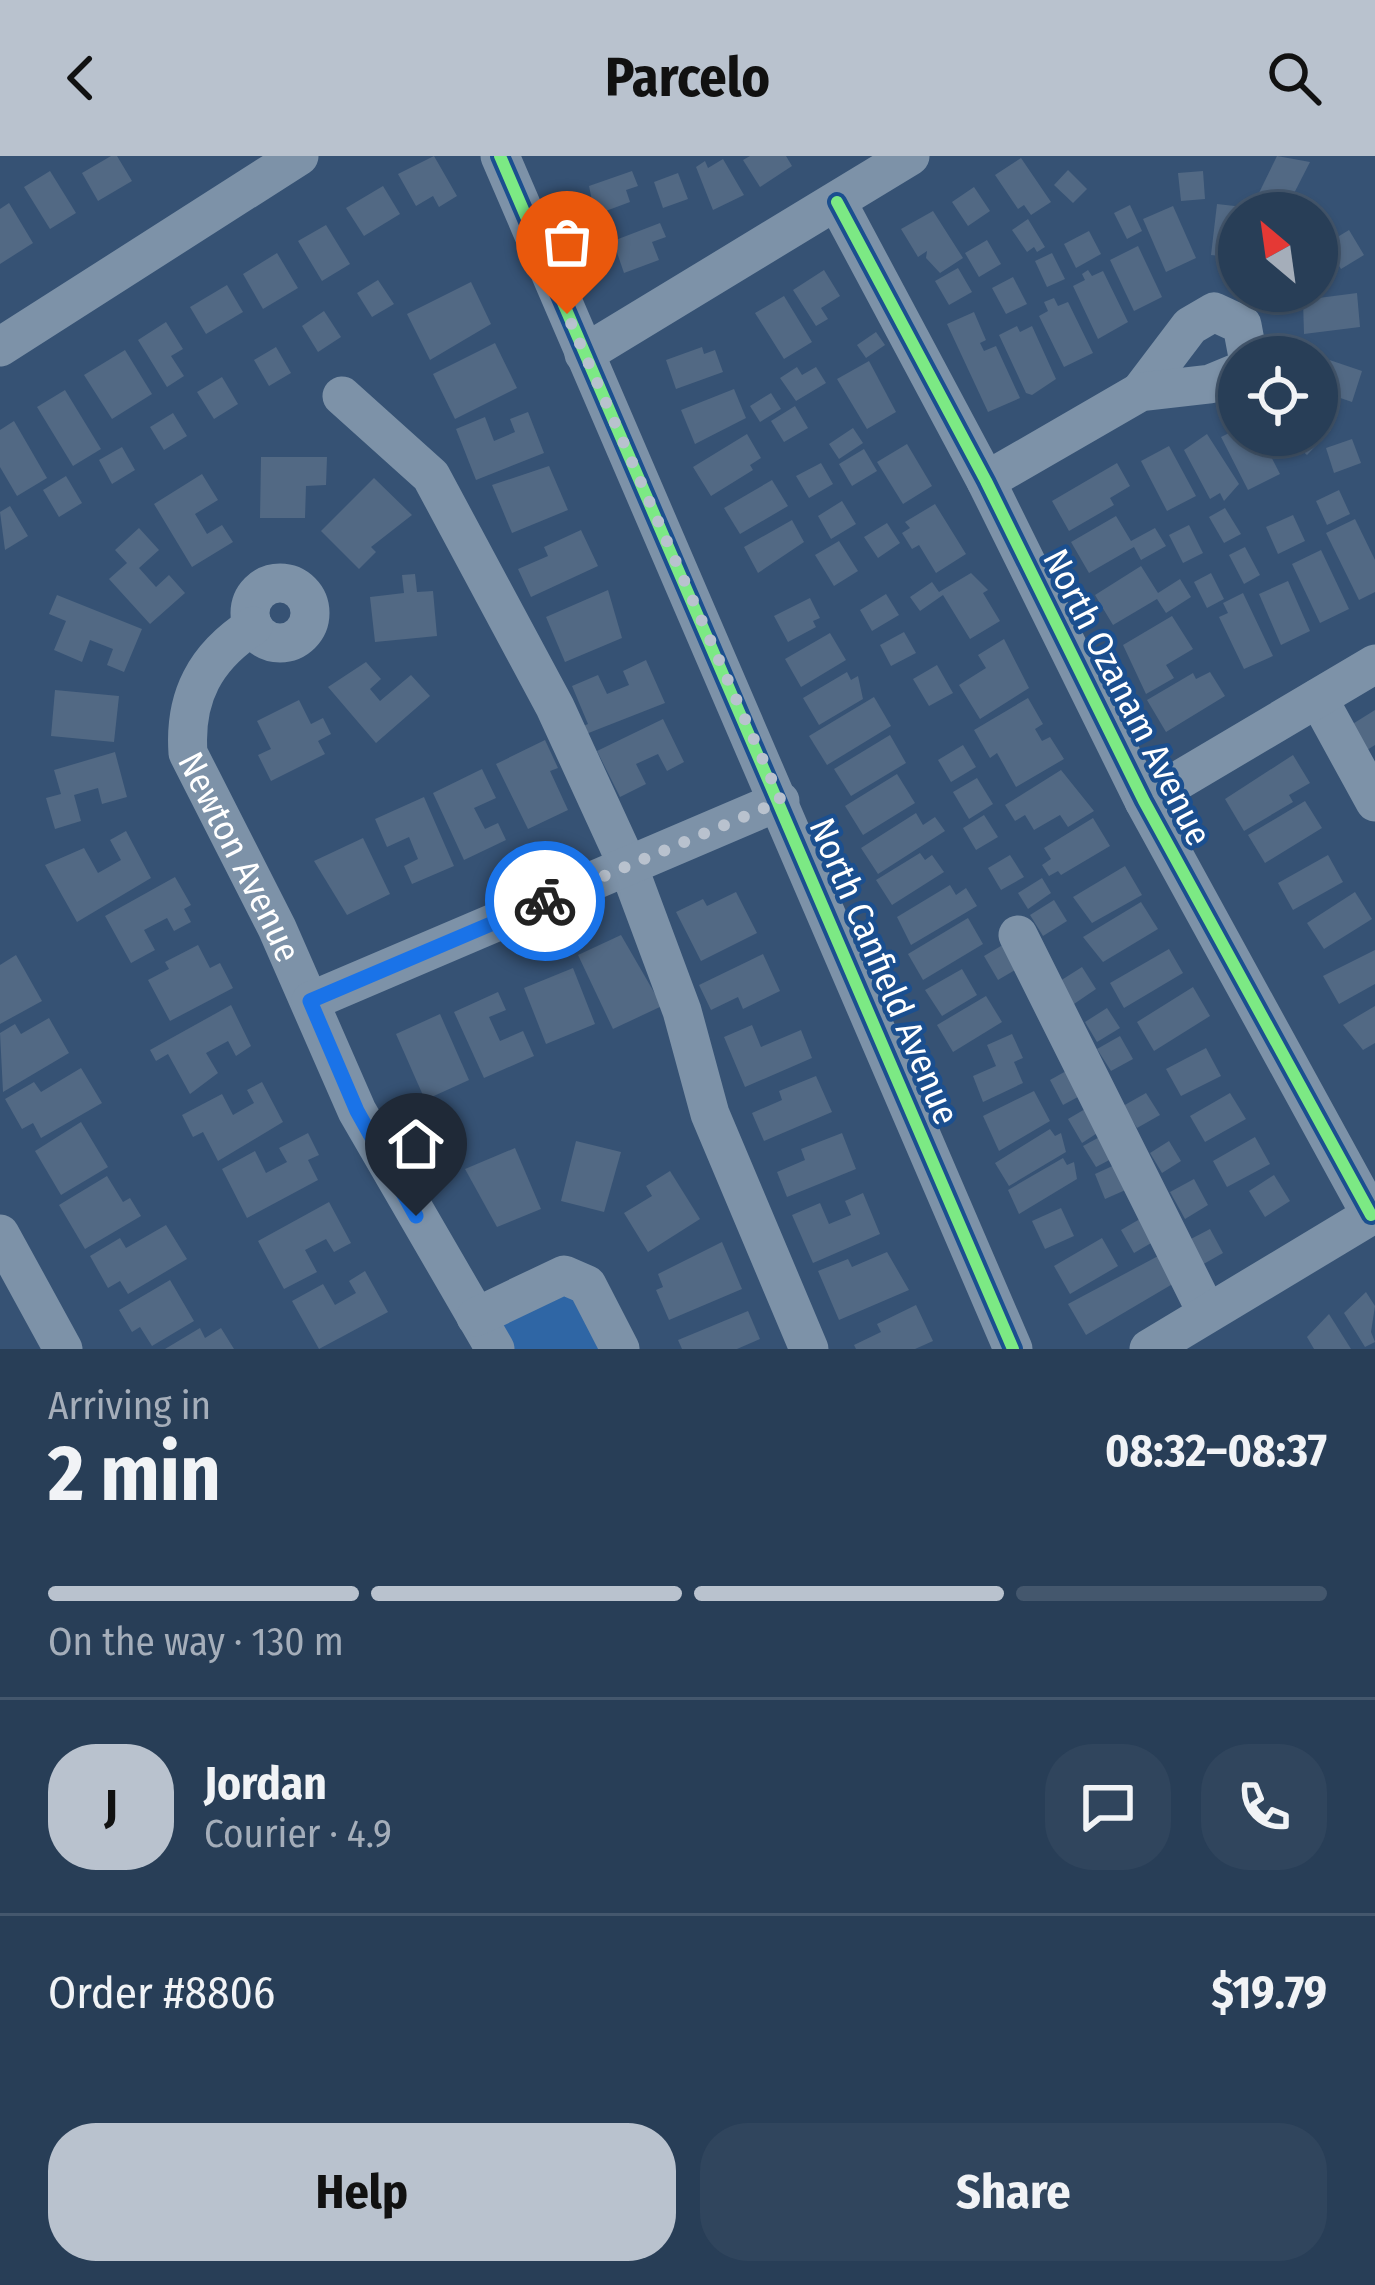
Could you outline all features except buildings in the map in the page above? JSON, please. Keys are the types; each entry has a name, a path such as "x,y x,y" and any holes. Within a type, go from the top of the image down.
{"street":[{"path":"0,347 299,156"},
{"name":"North Canfield Avenue","path":"500,156 1013,1349"},
{"path":"584,354 910,156"},
{"name":"North Ozanam Avenue","path":"837,202 986,481 1144,801 1373,1214"},
{"path":"986,481 1140,392 1190,326 1214,312 1242,325 1244,336"},
{"path":"1140,392 1218,381"},
{"path":"343,397 431,476 451,505 555,707 628,866 682,1011 710,1114 809,1349"},
{"name":"Newton Avenue","path":"253,626 210,662 193,691 186,724 188,753 310,1001 367,1130 486,1333"},
{"path":"1144,801 1375,664"},
{"path":"1318,698 1375,802"},
{"path":"310,1001 781,801"},
{"path":"1018,935 1207,1313"},
{"path":"1149,1349 1373,1214"},
{"path":"0,1234 63,1349"},
{"path":"486,1333 537,1284 564,1275 578,1278 600,1305 620,1349"}],"shaded area":[{"path":"576,1287 611,1349 495,1349 480,1323"}],"cycle path":[{"path":"500,156 1013,1349"},
{"path":"837,202 986,481 1144,801 1371,1215"}],"way so far":[{"path":"545,901 781,801 567,314"}],"route":[{"path":"416,1216 357,1111 310,1001 545,901"}]}
